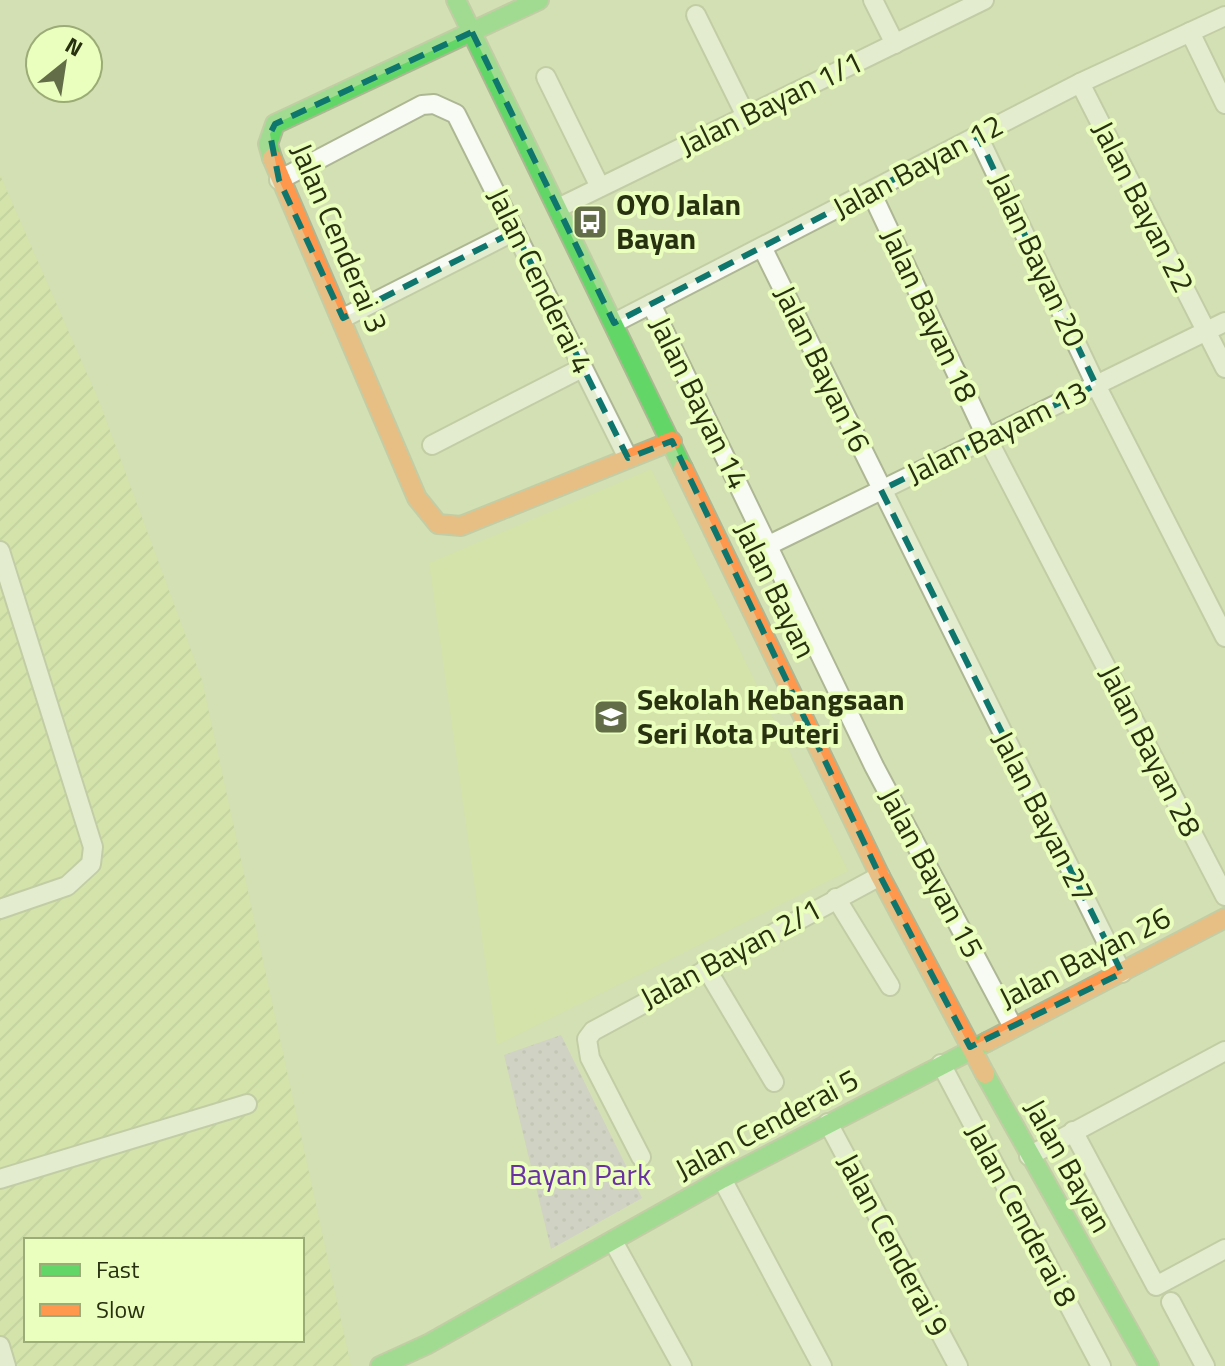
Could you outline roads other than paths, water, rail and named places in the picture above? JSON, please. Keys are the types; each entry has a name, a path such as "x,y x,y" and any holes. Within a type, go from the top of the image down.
{"street":[{"name":"Jalan Bayan","path":"456,0 880,876 1029,1156 1149,1366"},
{"name":"Jalan Cenderai 3","path":"539,0 506,7 472,32 275,124 268,144 279,180 343,318 417,498 438,524 461,526 628,458"},
{"path":"873,0 895,44"},
{"name":"Jalan Bayan 1/1","path":"558,208 984,0"},
{"path":"696,15 746,116"},
{"name":"Jalan Bayan 12","path":"614,323 763,249 1080,83 1225,16"},
{"path":"1190,32 1225,104"},
{"path":"546,77 600,187"},
{"name":"Jalan Bayan 22","path":"1080,83 1225,368"},
{"name":"Jalan Cenderai 4","path":"279,180 422,105 448,108 463,125 628,458"},
{"name":"Jalan Bayan 20","path":"978,136 1096,385 1225,637"},
{"name":"Jalan Bayan 18","path":"871,192 987,438 1097,650"},
{"path":"343,318 515,231"},
{"name":"Jalan Bayan16","path":"763,249 987,704"},
{"name":"Jalan Bayan 14","path":"651,304 769,545"},
{"name":"Jalan Bayam 13","path":"769,545 1225,322"},
{"path":"432,445 582,368"},
{"path":"628,458 672,441"},
{"name":"Jalan Bayan 15","path":"769,545 874,766 1013,1027"},
{"path":"0,551 90,829 91,864 67,886 0,909"},
{"name":"Jalan Bayan 28","path":"1097,650 1225,896"},
{"name":"Jalan Bayan 27","path":"987,704 1122,973"},
{"name":"Jalan Bayan 2/1","path":"641,1157 590,1058 587,1039 600,1024 880,876"},
{"path":"836,898 890,986"},
{"name":"Jalan Bayan 26","path":"970,1047 1122,973 1225,918"},
{"path":"706,968 774,1082"},
{"name":"Jalan Cenderai 5","path":"380,1366 428,1344 722,1179 970,1047"},
{"path":"1029,1156 1223,1057"},
{"name":"Jalan Cenderai 8","path":"941,1064 1101,1366"},
{"path":"0,1179 247,1104"},
{"name":"Jalan Cenderai 9","path":"828,1123 958,1366"},
{"path":"1073,1131 1156,1286 1225,1249"},
{"path":"722,1179 822,1366"},
{"path":"613,1241 682,1366"},
{"path":"1171,1302 1205,1366"},
{"path":"0,1346 6,1366"}],"place":[{"name":"OYO Jalan Bayan","path":"590,222"},
{"name":"Sekolah Kebangsaan Seri Kota Puteri","path":"611,717"}],"park label":[{"name":"Bayan Park","path":"580,1175"}]}
